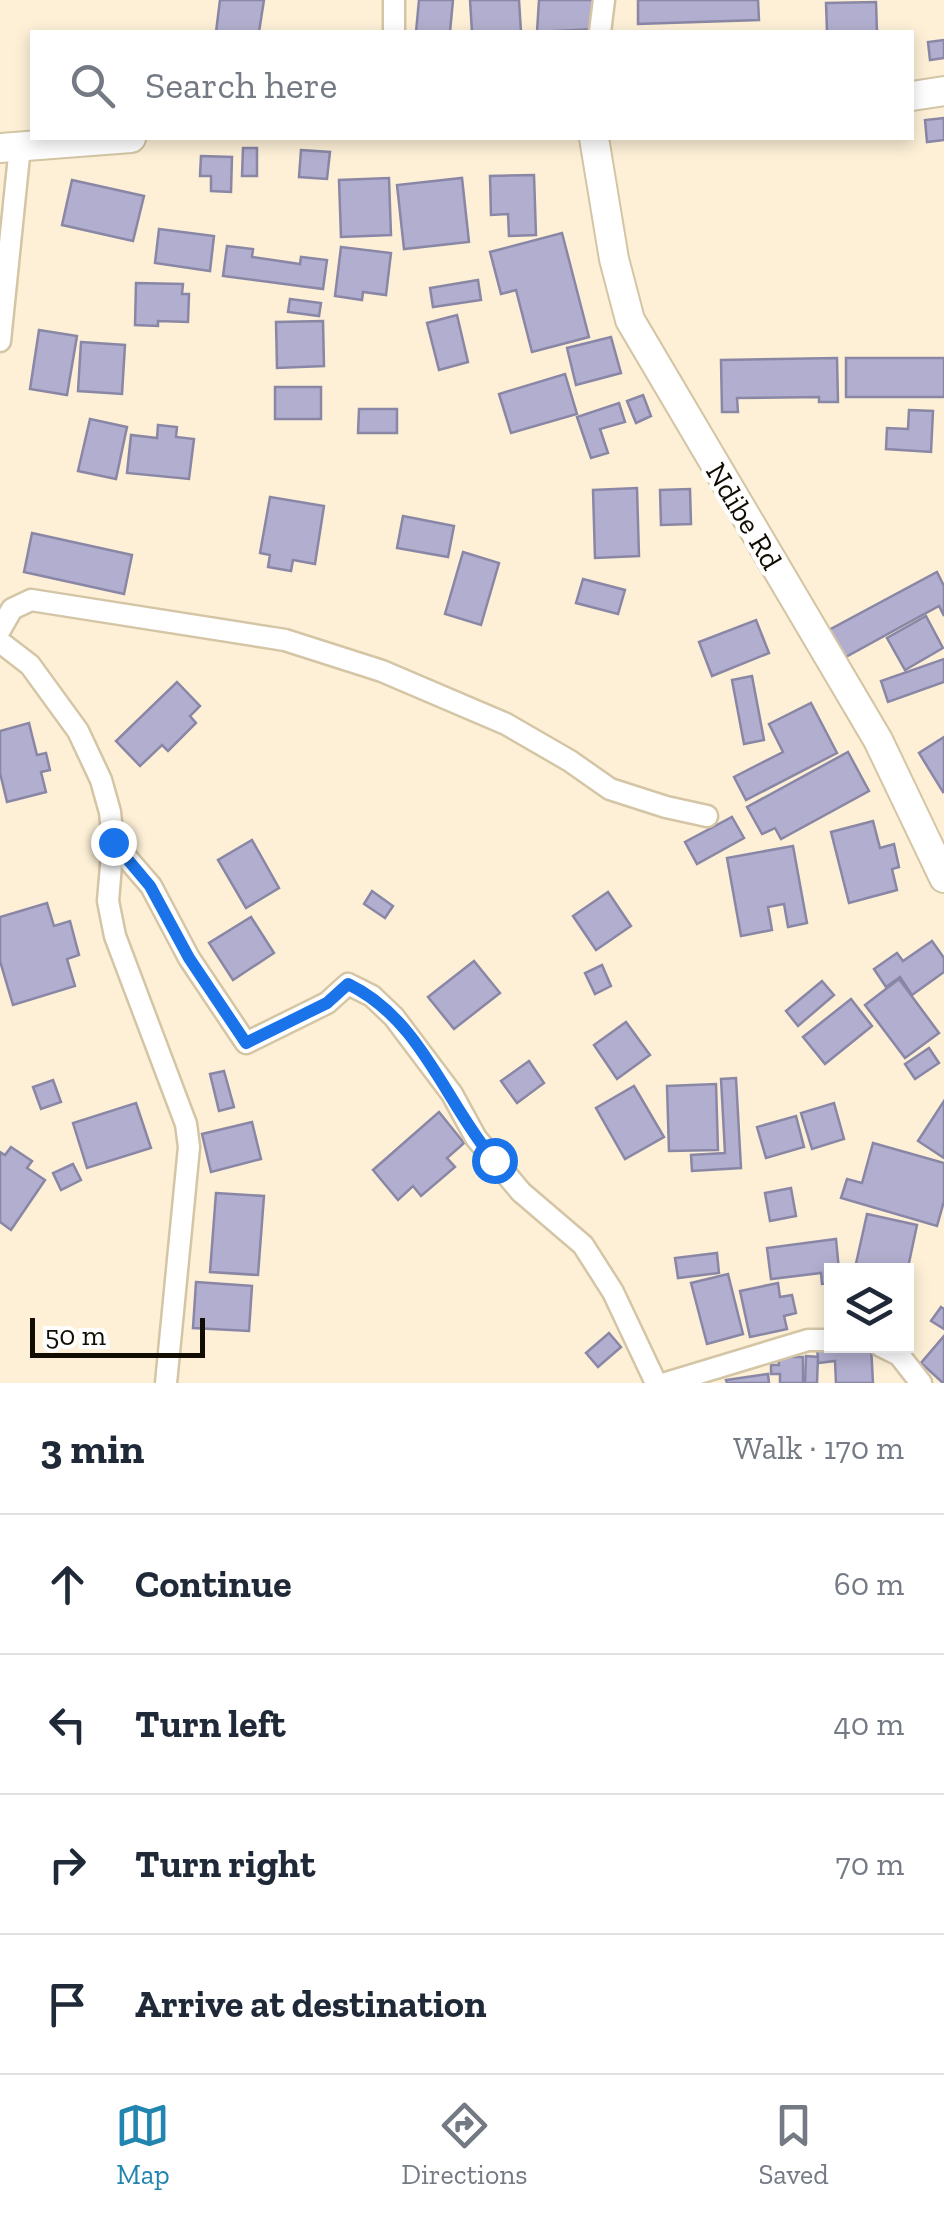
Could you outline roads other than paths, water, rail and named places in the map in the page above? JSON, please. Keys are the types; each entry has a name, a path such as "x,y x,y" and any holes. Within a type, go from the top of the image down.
{"street":[{"path":"394,0 394,30"},
{"path":"600,30 604,0"},
{"path":"914,96 944,91"},
{"path":"0,341 10,147 104,140"},
{"name":"Ndibe Rd","path":"594,140 614,259 630,320 878,740 944,878"},
{"path":"0,630 12,609 31,600 284,640 382,671 506,724 610,789 707,816"},
{"path":"0,642 30,665 78,731 101,780 113,842 108,901 115,936 186,1124 189,1147 166,1383"},
{"path":"113,842 150,886 198,972 246,1043 327,1003 348,984 372,996 394,1017 452,1094 476,1138 521,1192 583,1245 613,1292 656,1383"},
{"path":"666,1383 808,1340 824,1340"},
{"path":"894,1353 922,1383"}]}
